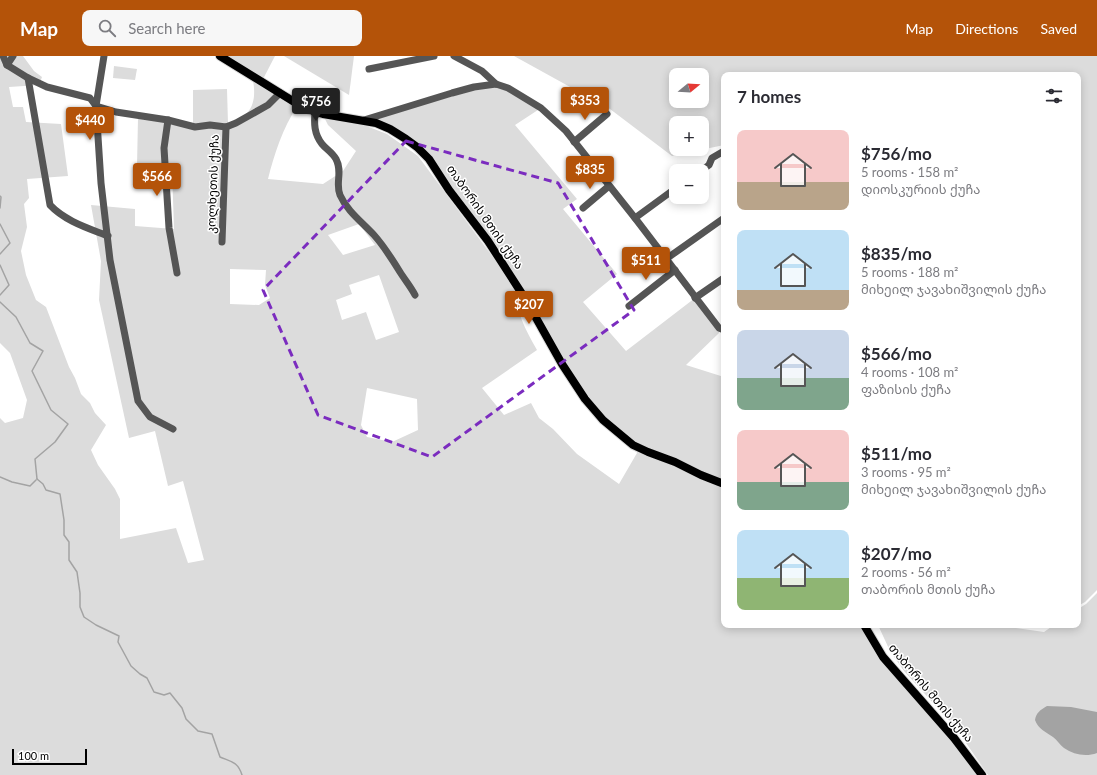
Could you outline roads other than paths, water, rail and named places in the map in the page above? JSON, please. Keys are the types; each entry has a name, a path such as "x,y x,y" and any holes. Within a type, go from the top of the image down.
{"main road":[{"name":"თაბორის მთის ქუჩა","path":"220,56 304,108 324,114 376,123 401,135 417,147 429,159 449,190 488,241 508,271 562,364 585,399 603,420 633,445 721,483"},
{"name":"თაბორის მთის ქუჩა","path":"866,628 883,657 954,738 982,775"}],"street":[{"path":"3,56 7,65 28,78 47,87 90,98 96,106 116,112 168,120 196,127 210,125 226,127 236,124 268,105 280,93"},
{"path":"7,65 13,56"},
{"path":"104,56 96,106 100,183 110,260 138,401 150,417 173,428"},
{"path":"369,69 434,56"},
{"path":"454,56 482,71 496,84 508,88 541,108 566,131 635,218 695,298 721,329"},
{"path":"28,78 50,204 56,211 83,226 108,236"},
{"path":"364,120 452,92 496,84"},
{"path":"315,112 314,124 317,136 322,144 330,151 340,170 338,187 340,195 359,220 374,235 390,255 415,295"},
{"path":"574,142 607,114"},
{"path":"168,120 164,148 169,228 177,273"},
{"name":"კოლხეთის ქუჩა","path":"222,242 226,127"},
{"path":"709,165 712,158 721,153"},
{"path":"583,208 609,186"},
{"path":"635,218 669,193"},
{"path":"666,259 721,220"},
{"path":"629,306 675,270"},
{"path":"695,298 721,280"}],"waterway":[{"path":"0,196 0,208"},
{"path":"0,224 10,243 0,254"},
{"path":"0,265 9,285 0,295"},
{"path":"0,302 16,317 30,343 43,351 32,371 51,410 68,424 55,442 35,459 37,479"},
{"path":"0,477 12,482 30,486 36,480"},
{"path":"37,479 43,484 46,490 60,494 64,520 64,535 69,542 69,560 77,572 80,607 84,617 96,625 119,636 118,642 131,666 147,678 154,692 164,695 170,693 182,708 186,719 198,731 212,734 220,757 231,761 239,767 242,775"}]}
